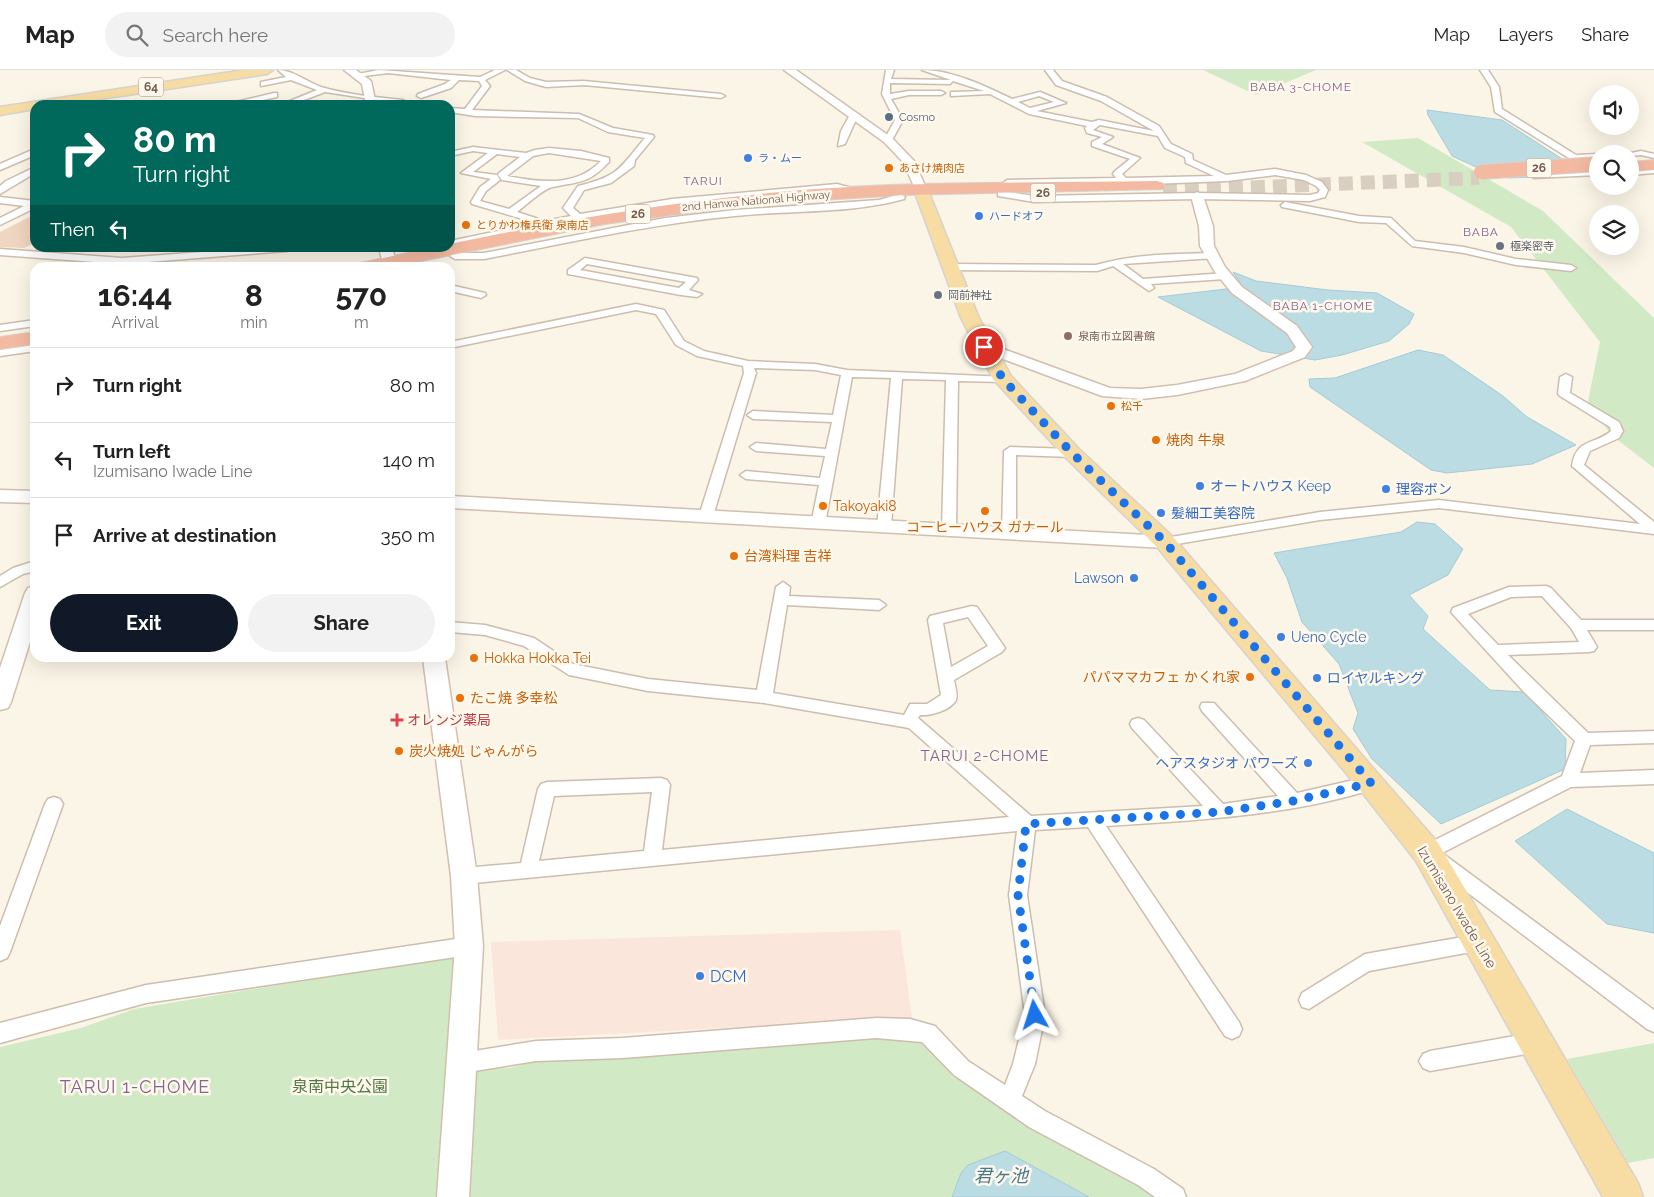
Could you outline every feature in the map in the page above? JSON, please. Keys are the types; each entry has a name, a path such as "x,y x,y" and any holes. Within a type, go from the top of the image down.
{"highway":[{"name":"26","path":"1589,165 1480,175 1589,172"},
{"name":"2nd Hanwa National Highway","path":"412,262 602,220 675,208 754,199 864,192 915,194 1001,194 1160,188 915,194 820,200 670,214 455,250"},
{"name":"2nd Hanwa National Highway","path":"410,262 445,252"},
{"name":"2nd Hanwa National Highway","path":"389,259 402,262"},
{"path":"0,335 30,331"},
{"path":"0,343 30,339"}],"main road":[{"name":"64","path":"68,100 262,70"},
{"name":"64","path":"0,110 30,106"},
{"name":"Izumisano Iwade Line","path":"915,194 984,347 1003,379 1072,453 1165,542 1371,783 1427,852 1538,1042 1624,1197"}],"street":[{"path":"282,70 293,78 324,90 361,100"},
{"path":"421,96 448,86 454,78 466,70"},
{"path":"352,72 388,71 481,79 501,70"},
{"path":"511,70 525,79 542,83 572,85 584,83 721,96"},
{"path":"788,70 888,140 908,161 915,194 976,183 1127,182 1227,178 1275,172 1292,174 1313,180 1324,190 1322,194 1310,198 1136,196 1034,199 1001,194"},
{"path":"888,140 899,128 900,120 888,97 887,82 890,70"},
{"path":"926,70 996,93 1030,110 1093,125"},
{"path":"1049,70 1059,83 1104,99 1156,128 1168,146 1189,156 1189,161 1227,178"},
{"path":"1484,70 1494,87 1498,110 1589,166"},
{"path":"352,72 368,84 368,100"},
{"path":"264,84 293,78"},
{"path":"467,111 486,86 481,79"},
{"path":"887,82 966,82"},
{"path":"297,100 324,90"},
{"path":"888,97 910,93 941,93"},
{"path":"954,94 996,93"},
{"path":"247,100 272,94 280,100"},
{"path":"1012,101 1040,94 1062,103 1030,110"},
{"path":"455,110 475,114 579,116 610,130 649,135 650,137 631,160 631,164 608,181 581,188 568,208 578,217"},
{"path":"841,144 845,131 854,115"},
{"path":"1127,182 1117,174 1136,158 1095,144 1109,137 1090,131 1089,128 1100,122 1162,135"},
{"path":"455,153 472,149 528,156"},
{"path":"495,152 465,173 499,178 548,185 564,185 585,176 606,160 546,150 536,152 528,156 499,178 483,189 475,202 539,221 543,225"},
{"path":"0,167 30,154"},
{"path":"1574,158 1589,157"},
{"path":"0,192 9,183 30,172"},
{"path":"0,178 9,183"},
{"path":"511,212 548,185"},
{"path":"455,249 578,217 725,196 836,188 864,192"},
{"path":"984,347 1108,393 1141,394 1177,390 1239,378 1299,354 1304,347 1302,339 1294,330 1259,308 1225,276 1212,256 1208,246 1206,225 1197,196"},
{"path":"1242,197 1359,219 1388,220 1412,243 1464,250 1516,262 1571,268"},
{"path":"0,200 30,204"},
{"path":"0,222 30,207"},
{"path":"0,252 122,261 236,252"},
{"path":"409,262 427,252"},
{"path":"949,267 1097,268 1114,262 1141,258 1212,256"},
{"path":"681,292 693,280 585,261 572,272 681,292 697,294"},
{"path":"1114,262 1152,290"},
{"path":"610,278 622,268"},
{"path":"1142,282 1225,276"},
{"path":"643,308 647,297 658,287"},
{"path":"455,289 481,295"},
{"path":"455,344 636,307 660,312 680,343 701,354 748,364 815,367 847,373 897,376 1003,379"},
{"path":"0,328 30,324"},
{"path":"0,353 30,349"},
{"path":"706,516 750,373 748,364"},
{"path":"818,524 847,373"},
{"path":"884,527 897,376"},
{"path":"1566,377 1564,394 1615,425 1616,430 1615,435 1586,447 1579,456 1578,466 1654,530"},
{"path":"949,530 952,378"},
{"path":"753,414 838,419"},
{"path":"756,447 832,453"},
{"path":"1009,533 1010,451 1072,453"},
{"path":"746,476 826,482"},
{"path":"0,496 30,497"},
{"path":"455,502 1165,542 1320,516 1438,504 1654,530"},
{"path":"0,582 18,571 30,567"},
{"path":"1496,650 1589,647 1577,625 1546,591 1509,592 1458,612 1530,688 1584,739 1654,737"},
{"path":"764,697 782,593 879,605"},
{"path":"0,702 30,609"},
{"path":"908,722 916,708 929,710 949,698 945,678 935,620 972,612 997,648 945,678"},
{"path":"1577,625 1654,625"},
{"path":"455,627 485,630 529,642 569,669 648,685 764,697 914,723 1026,824"},
{"path":"435,662 464,876 469,946 454,1197"},
{"path":"1208,707 1293,801"},
{"path":"1138,724 1219,812"},
{"path":"1569,780 1584,739"},
{"path":"1654,777 1569,780 1427,852 1654,1022"},
{"path":"464,876 1026,824 1219,812 1293,801 1371,783"},
{"path":"528,870 547,789 661,785 652,859"},
{"path":"0,952 54,804"},
{"path":"1092,820 1232,1029"},
{"path":"1010,1101 1024,1064 1035,1015 1018,895 1026,824"},
{"path":"1309,1000 1365,963 1480,943"},
{"path":"0,1033 146,994 469,946"},
{"path":"462,1063 536,1051 623,1048 876,1028 910,1029 928,1033 961,1068 1037,1119 1146,1177 1175,1197"},
{"path":"1430,1061 1538,1042"}],"shaded area":[{"path":"900,930 912,1018 498,1040 491,942"}],"green space":[{"path":"1203,70 1316,70 1256,95"},
{"path":"1418,138 1543,211 1654,318 1654,468 1611,435 1588,401 1600,342 1511,227 1362,142"},
{"name":"泉南中央公園","path":"456,955 479,1070 509,1068 537,1061 688,1054 771,1045 905,1037 923,1041 965,1083 993,1102 1166,1197 0,1197 0,1047 81,1028 134,1009"},
{"path":"1654,1043 1654,1158 1628,1163 1567,1059"}],"water":[{"path":"1427,110 1502,120 1587,175 1509,178 1476,167 1452,156 1428,115"},
{"path":"1233,272 1256,281 1328,290 1377,293 1414,314 1409,324 1389,341 1342,355 1315,360 1261,351 1158,297 1243,287"},
{"path":"1418,350 1443,355 1503,396 1527,417 1576,445 1532,464 1447,473 1431,470 1310,387 1309,379 1335,378"},
{"path":"1417,522 1435,524 1463,549 1448,575 1409,595 1428,616 1423,629 1490,690 1524,692 1566,739 1565,769 1441,824 1372,759 1353,729 1358,713 1339,664 1302,622 1287,578 1274,553 1401,532"},
{"path":"1567,809 1654,853 1654,933 1607,924 1515,841"},
{"name":"君ヶ池","path":"1005,1151 1089,1197 952,1197 961,1173 968,1165"}],"building":[{"path":"30,217 30,245 24,248 0,247 0,232"}],"tunnel":[{"path":"1163,191 1479,178"}],"place":[{"name":"Cosmo","path":"889,117"},
{"name":"ラ・ムー","path":"748,158"},
{"name":"あさけ焼肉店","path":"889,168"},
{"name":"ハードオフ","path":"979,216"},
{"name":"とりかわ権兵衛 泉南店","path":"466,225"},
{"name":"極楽密寺","path":"1500,246"},
{"name":"岡前神社","path":"938,295"},
{"name":"泉南市立図書館","path":"1068,336"},
{"name":"松千","path":"1111,406"},
{"name":"焼肉 牛泉","path":"1156,440"},
{"name":"オートハウス Keep","path":"1200,486"},
{"name":"理容ボン","path":"1386,489"},
{"name":"Takoyaki8","path":"823,506"},
{"name":"コーヒーハウス ガナール","path":"985,511"},
{"name":"髪細工美容院","path":"1161,513"},
{"name":"台湾料理 吉祥","path":"734,556"},
{"name":"Lawson","path":"1134,578"},
{"name":"Ueno Cycle","path":"1281,637"},
{"name":"Hokka Hokka Tei","path":"474,658"},
{"name":"パパママカフェ かくれ家","path":"1250,677"},
{"name":"ロイヤルキング","path":"1317,678"},
{"name":"たこ焼 多幸松","path":"460,698"},
{"name":"オレンジ薬局","path":"397,720"},
{"name":"炭火焼処 じゃんがら","path":"399,751"},
{"name":"ヘアスタジオ パワーズ","path":"1308,763"},
{"name":"DCM","path":"700,976"}],"district":[{"name":"BABA 3-CHOME","path":"1301,87"},
{"name":"TARUI","path":"703,181"},
{"name":"BABA","path":"1481,232"},
{"name":"BABA 1-CHOME","path":"1323,306"},
{"name":"TARUI 2-CHOME","path":"985,756"},
{"name":"TARUI 1-CHOME","path":"135,1086"}],"route":[{"path":"984,347 1003,379 1072,453 1165,542 1371,783 1293,801 1219,812 1026,824 1018,895 1035,1015"}]}
